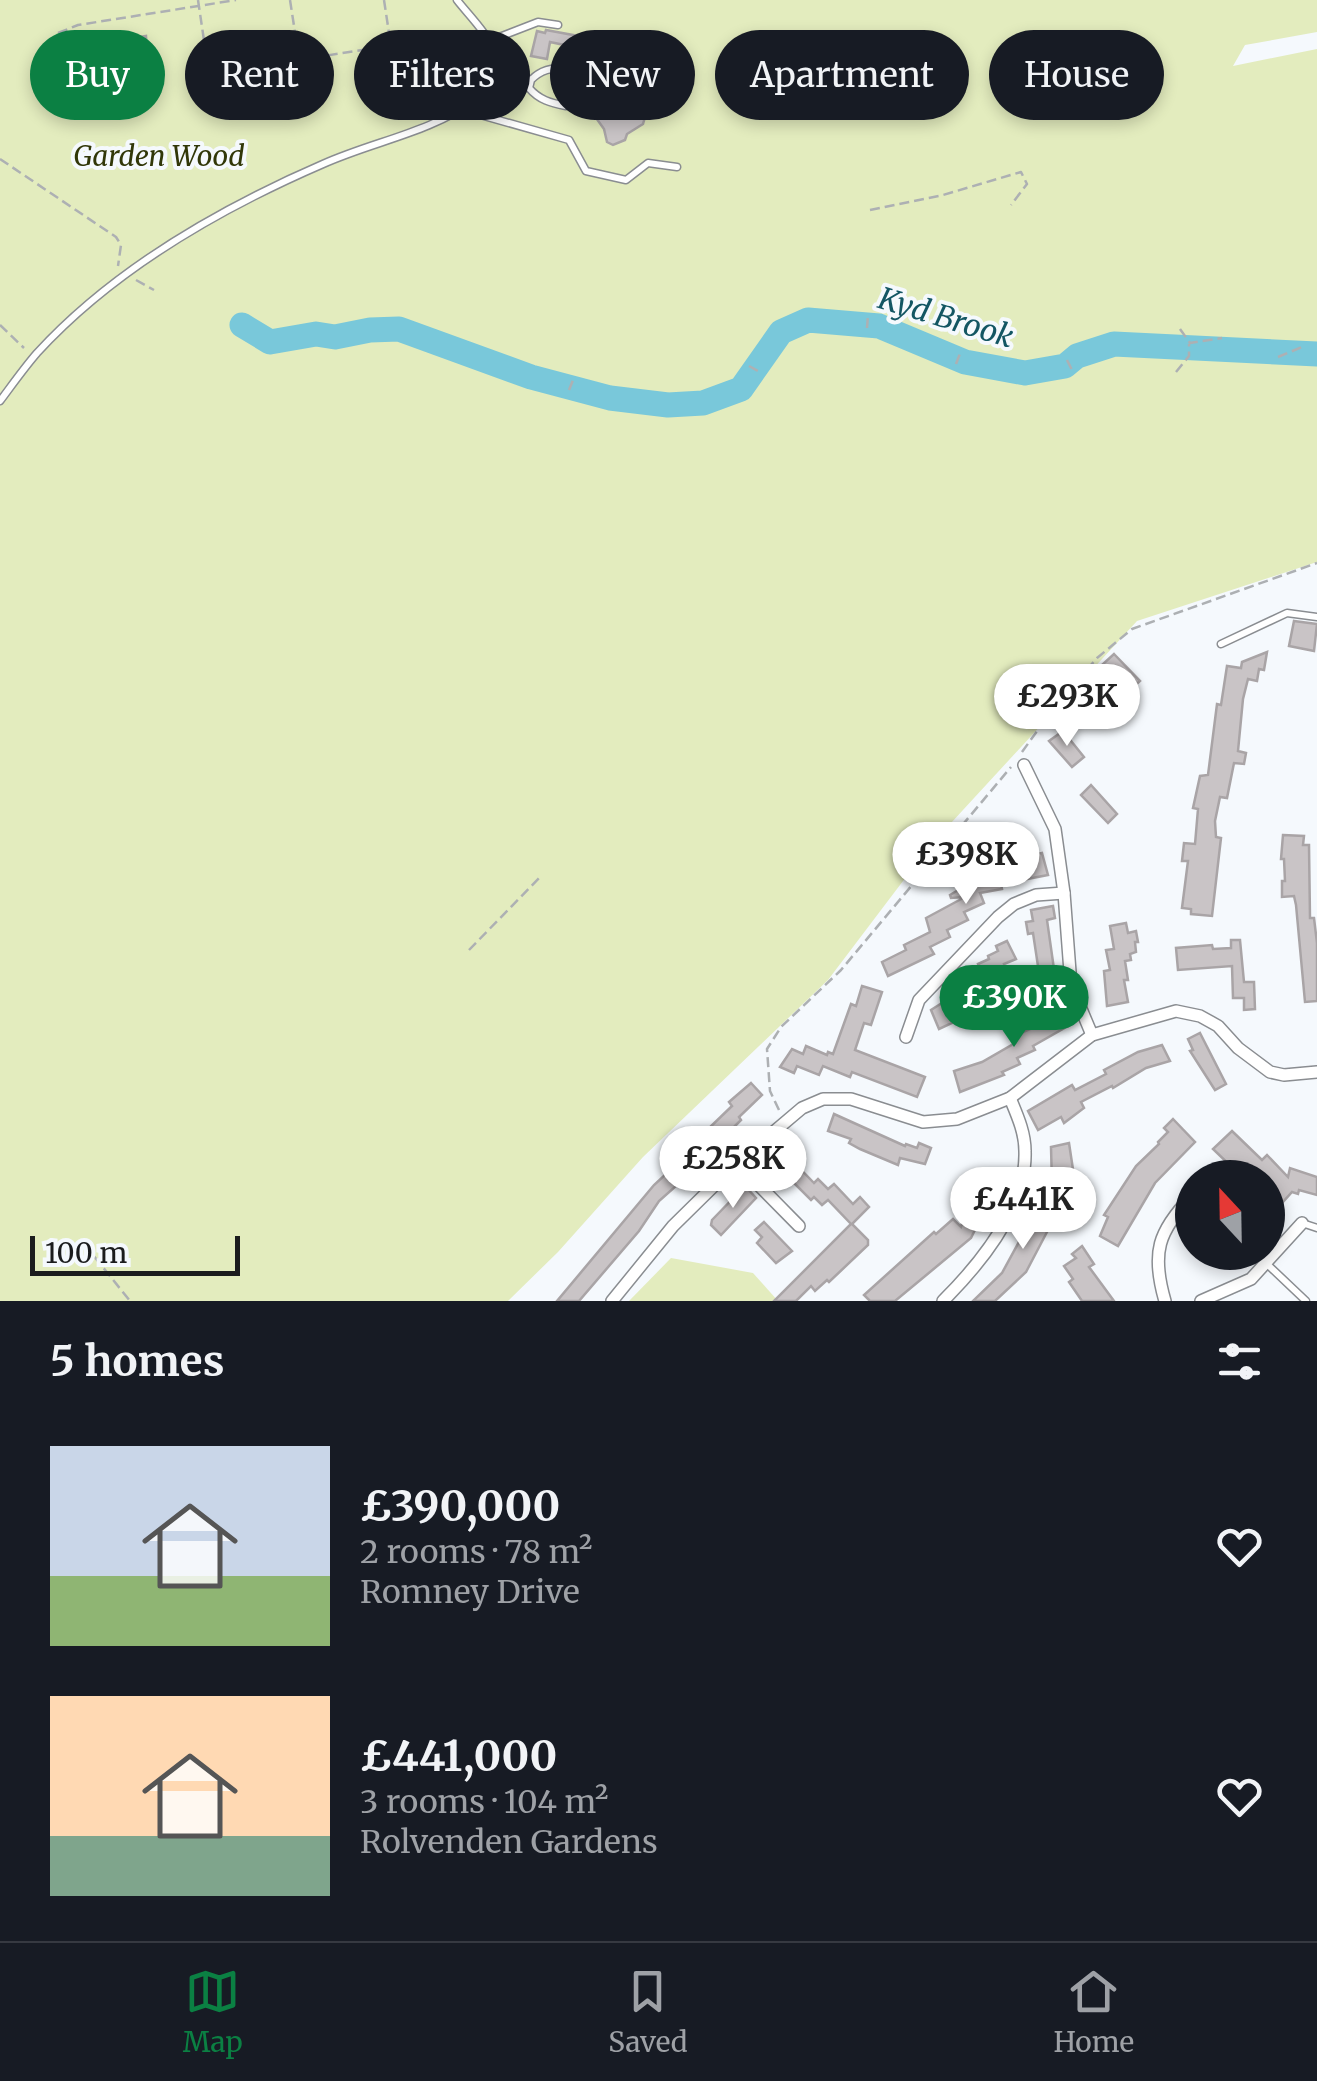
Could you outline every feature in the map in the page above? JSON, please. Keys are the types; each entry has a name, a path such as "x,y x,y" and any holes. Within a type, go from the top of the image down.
{"street":[{"path":"1024,765 1054,829 1064,893 1071,985 1092,1035"},
{"path":"906,1037 918,1000 998,917 1014,904 1036,895 1064,893"},
{"path":"612,1301 673,1226 786,1120 822,1098 851,1099 922,1122 957,1119 1010,1098 1092,1035 1142,1018 1176,1012 1200,1016 1218,1026 1238,1048 1270,1072 1317,1072"},
{"path":"944,1301 996,1235 1017,1195 1025,1169 1026,1146 1010,1098"},
{"path":"738,1164 800,1226"},
{"path":"1164,1301 1157,1275 1160,1247 1175,1214"},
{"path":"1285,1244 1302,1223"},
{"path":"1209,1300 1261,1270"}],"lane":[{"path":"456,0 479,30"},
{"path":"517,30 538,22 558,25"},
{"path":"552,67 568,69 582,78 588,92 566,106 551,103 528,88 530,80 552,67"},
{"path":"0,401 33,358 108,288 163,248 242,202 323,164 444,120"},
{"path":"497,120 568,140 586,171 626,180 648,163 677,166"},
{"path":"1221,644 1287,612 1317,618"},
{"path":"1302,1223 1317,1228"},
{"path":"1274,1270 1306,1301"}],"path":[{"path":"198,0 203,30"},
{"path":"67,30 236,0"},
{"path":"290,0 294,30"},
{"path":"384,0 388,30"},
{"path":"0,159 116,237 121,245 118,266"},
{"path":"870,210 943,195 1021,172 1028,184 1010,204"},
{"path":"130,277 154,290"},
{"path":"867,328 868,315"},
{"path":"0,325 33,358"},
{"path":"1176,372 1189,356 1190,342 1180,329"},
{"path":"1190,342 1222,338"},
{"path":"1278,357 1302,347"},
{"path":"956,364 962,351"},
{"path":"1068,360 1072,372"},
{"path":"748,366 760,372"},
{"path":"569,390 573,380"},
{"path":"786,1120 770,1090 768,1073 767,1048 781,1026 840,970 1017,760 1053,708 1097,658 1132,628 1317,563"},
{"path":"470,950 542,875"},
{"path":"86,1245 130,1301"}],"green space":[{"name":"Garden Wood","path":"0,0 1317,0 1317,32 1245,45 1233,66 1317,49 1317,562 1137,621 928,848 828,980 643,1157 508,1301 0,1301"},
{"path":"671,1258 753,1273 778,1301 629,1301"}],"building":[{"path":"537,31 550,31 547,59 531,56"},
{"path":"598,120 644,120 625,140 613,145 607,142"},
{"path":"1294,621 1317,624 1314,651 1289,646"},
{"path":"1267,652 1264,670 1259,669 1257,681 1248,679 1243,699 1238,751 1246,753 1244,764 1234,763 1227,798 1220,797 1215,821 1216,837 1221,838 1212,916 1191,914 1191,909 1182,908 1188,861 1182,861 1184,843 1195,844 1198,809 1193,808 1200,776 1208,775 1217,704 1221,705 1227,666 1241,668 1242,662"},
{"path":"1114,654 1140,681 1129,691 1103,664"},
{"path":"1063,731 1084,757 1072,767 1049,741"},
{"path":"1091,785 1117,814 1108,823 1081,795"},
{"path":"1283,835 1304,836 1303,845 1309,845 1317,1001 1305,1002 1294,896 1282,897"},
{"path":"1042,853 1048,875 1001,884 1002,889 980,893 984,903 964,912 968,920 947,930 950,937 930,947 934,954 888,976 882,962 930,932 926,918 965,897 950,895 983,875 982,865"},
{"path":"1053,906 1055,918 1047,920 1056,983 1041,986 1033,933 1028,934 1026,922 1033,921 1031,910"},
{"path":"1126,923 1128,933 1136,931 1138,942 1136,952 1130,954 1131,960 1125,961 1128,1002 1107,1006 1104,971 1110,970 1106,950 1114,949 1110,926"},
{"path":"1231,940 1240,940 1244,982 1254,982 1255,1009 1244,1010 1244,998 1233,998 1232,966 1178,970 1176,948 1231,948"},
{"path":"1007,941 1016,959 1004,964 1006,969 996,974 1000,982 978,992 979,996 950,1019 952,1023 939,1029 931,1010 962,988 960,984 980,969 978,964"},
{"path":"862,986 882,992 871,1025 864,1023 855,1050 925,1077 917,1097 852,1072 850,1077 823,1066 819,1075 797,1066 794,1073 780,1067 792,1049 803,1054 806,1046 833,1054 851,1004 856,1006"},
{"path":"1068,1009 1075,1022 1033,1046 1035,1050 1017,1058 1020,1064 1002,1072 1004,1075 960,1092 954,1071 982,1062 1015,1043 1012,1037 1030,1029 1026,1017 1044,1012 1047,1018"},
{"path":"1200,1033 1226,1084 1215,1090 1190,1051 1193,1050 1188,1039"},
{"path":"1162,1045 1170,1061 1146,1068 1081,1102 1084,1108 1064,1123 1061,1117 1038,1130 1028,1111 1072,1085 1075,1090 1106,1074 1104,1070 1138,1052"},
{"path":"751,1083 762,1095 739,1117 741,1120 713,1153 659,1201 639,1231 579,1301 557,1301 654,1185 710,1133 707,1130 732,1106 729,1102"},
{"path":"834,1114 905,1146 917,1148 919,1143 931,1148 925,1164 900,1158 898,1165 849,1143 851,1139 828,1131"},
{"path":"1173,1119 1195,1142 1155,1183 1118,1246 1100,1236 1108,1217 1104,1215 1136,1166 1168,1132 1164,1128"},
{"path":"1232,1131 1262,1160 1224,1160 1213,1149"},
{"path":"1069,1143 1074,1176 1070,1177 1071,1182 1052,1185 1051,1147"},
{"path":"782,1150 814,1183 818,1179 828,1189 834,1184 853,1204 860,1197 869,1207 852,1224 868,1240 868,1245 829,1282 815,1291 811,1286 796,1301 774,1301 851,1224 828,1200 822,1205 814,1197 811,1200 783,1172 778,1176 767,1165"},
{"path":"1290,1168 1317,1177 1317,1195 1292,1192 1285,1200 1285,1174 1288,1177"},
{"path":"975,1183 994,1191 971,1238 895,1301 870,1301 864,1295 934,1232 953,1219 961,1227"},
{"path":"745,1186 756,1198 721,1235 711,1225 712,1220"},
{"path":"1045,1194 1058,1211 1026,1272 995,1301 973,1301 1002,1273"},
{"path":"764,1222 792,1251 776,1263 757,1243 762,1237 755,1230"},
{"path":"1082,1246 1094,1264 1089,1267 1114,1301 1082,1301 1069,1282 1073,1279 1064,1266 1076,1258 1072,1254"}],"waterway":[{"name":"Kyd Brook","path":"242,325 270,342 316,334 335,337 399,329 531,377 610,398 668,405 703,403 741,389 781,332 808,320 879,326 965,362 1025,373 1065,366 1077,356 1114,344 1317,354"}]}
